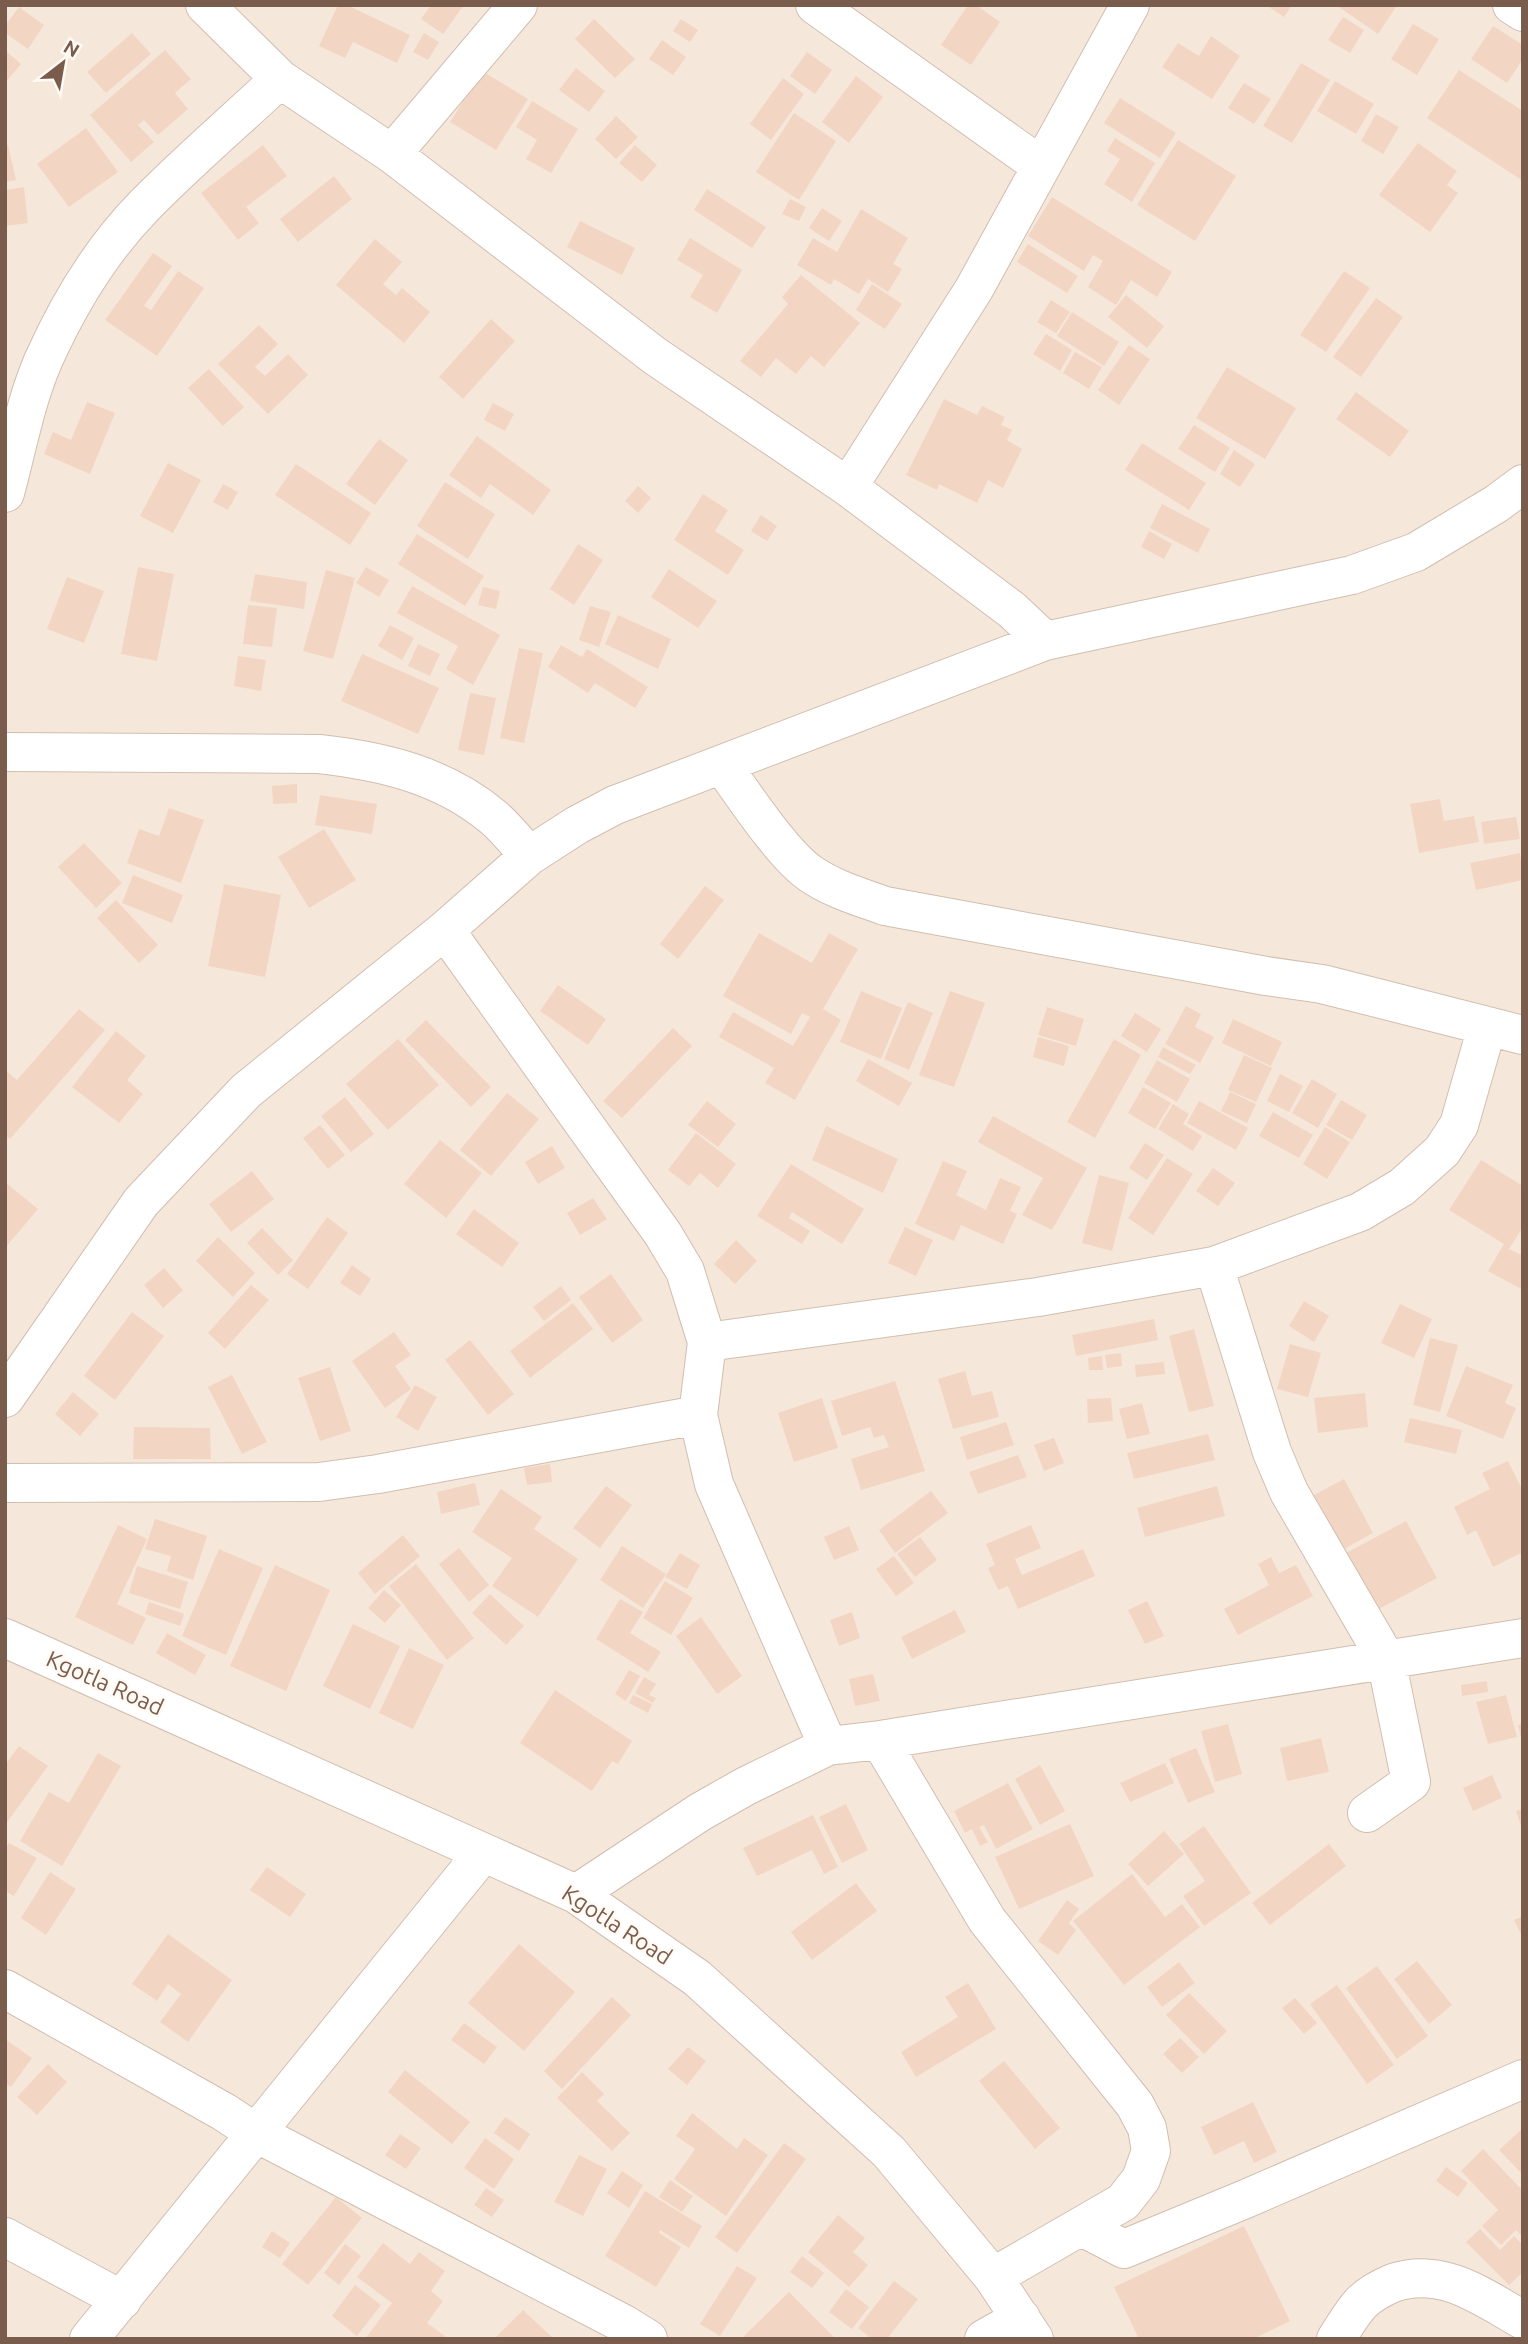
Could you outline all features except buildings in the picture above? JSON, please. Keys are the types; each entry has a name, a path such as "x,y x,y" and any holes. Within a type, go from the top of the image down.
{"street":[{"path":"205,5 280,79 392,154 655,356 848,487 1012,610 1045,641"},
{"path":"392,154 518,5"},
{"path":"816,5 1041,166"},
{"path":"848,487 974,289 1130,5"},
{"path":"1513,5 1523,12"},
{"path":"5,493 43,360 84,285 143,207 280,79"},
{"path":"5,1398 141,1202 246,1091 445,930 529,856 577,825 615,805 1045,641 1352,575 1416,552 1496,504 1523,484"},
{"path":"5,752 22,750 319,754 359,759 405,769 449,787 493,817 529,856"},
{"path":"707,1342 1038,1297 1214,1266 1360,1212 1402,1187 1442,1151 1459,1125 1505,1031 1322,984 885,906 840,890 809,873 784,848 722,765"},
{"path":"445,930 663,1234 685,1270 707,1342 698,1415 714,1485 828,1746"},
{"path":"1214,1266 1272,1452 1289,1492 1386,1659 1411,1782 1367,1813"},
{"path":"5,1483 319,1482 378,1474 698,1415"},
{"name":"Kgotla Road","path":"5,1638 576,1894 697,1978 889,2152 993,2277 1028,2328"},
{"path":"576,1894 700,1812 828,1746 1523,1638"},
{"path":"880,1740 987,1920 1135,2105 1147,2128 1151,2151 1141,2179 1123,2202 993,2277"},
{"path":"89,2339 483,1853"},
{"path":"5,1989 224,2112 256,2133 648,2339"},
{"path":"1082,2227 1124,2249 1523,2079"},
{"path":"5,2237 122,2300"},
{"path":"1336,2339 1361,2303 1379,2288 1407,2278 1433,2278 1461,2285 1523,2320"},
{"path":"984,2339 1028,2328"}],"shaded area":[{"path":"5,5 1523,5 1523,2339 5,2339"}]}
